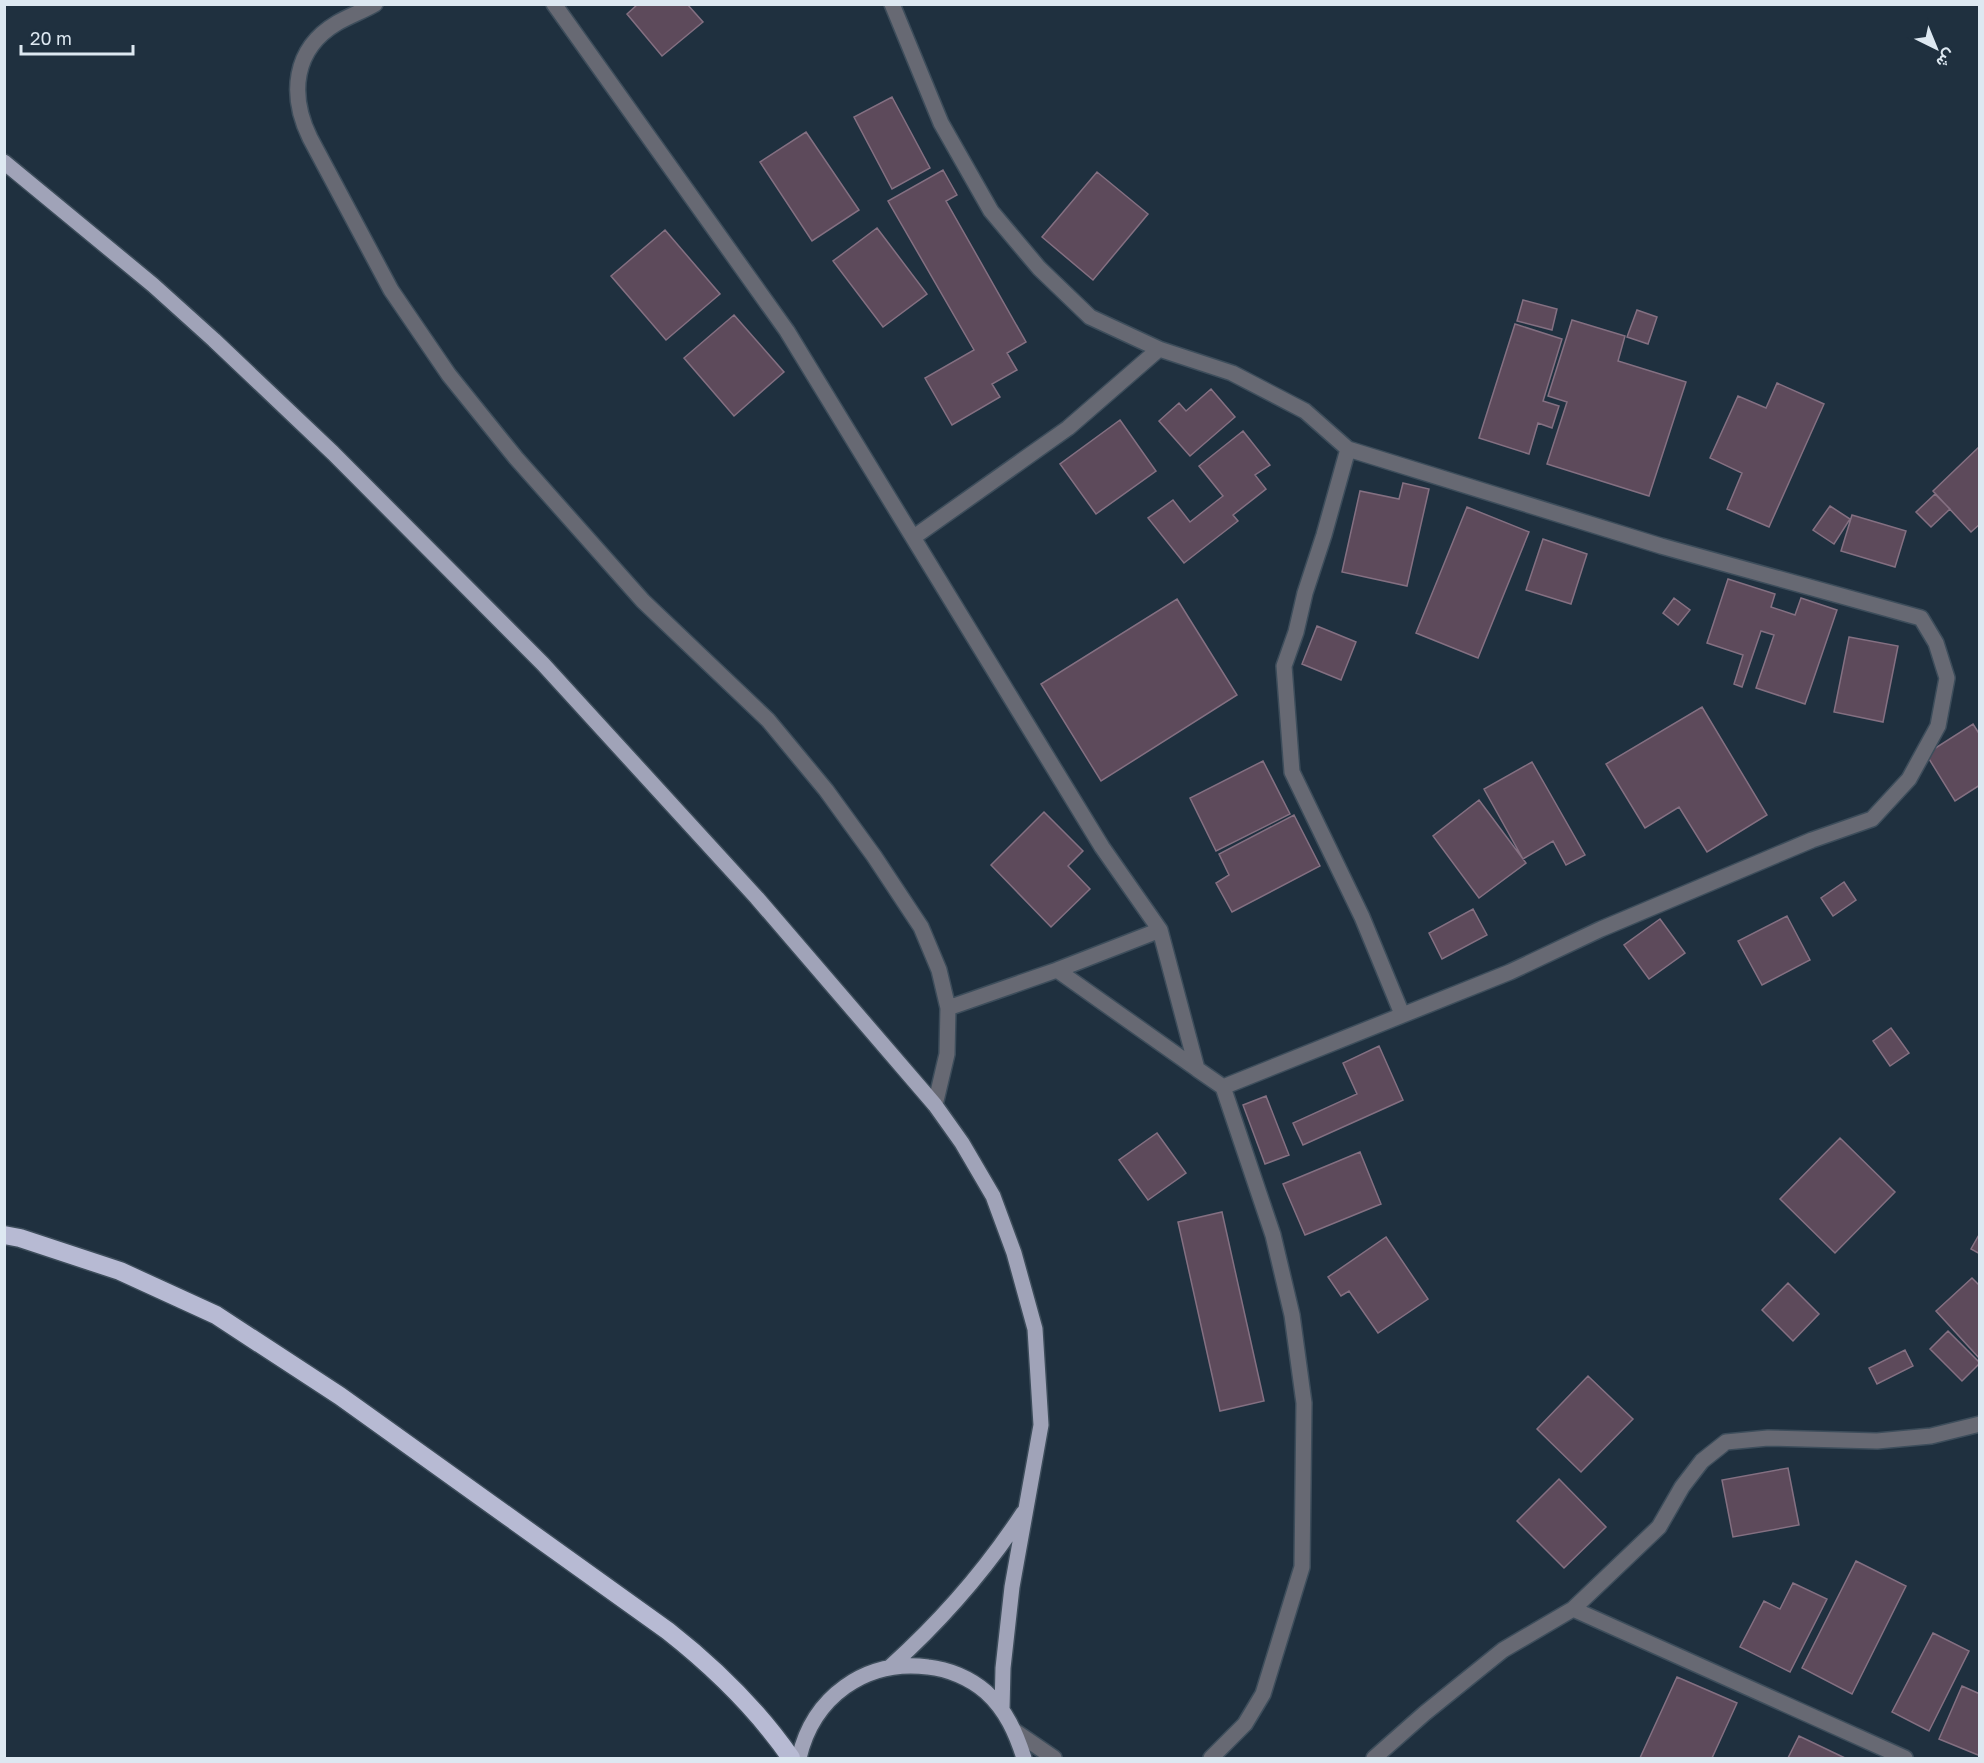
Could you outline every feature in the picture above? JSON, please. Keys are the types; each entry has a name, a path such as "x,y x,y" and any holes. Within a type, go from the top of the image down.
{"highway":[{"path":"4,1235 20,1238 120,1271 216,1315 340,1396 690,1649 726,1680 752,1708 791,1758"}],"main road":[{"path":"4,162 153,285 222,348 383,502 543,664 757,898 935,1106 962,1143 993,1196 1014,1253 1035,1329 1041,1425 1009,1607 1003,1668 1002,1709"},
{"path":"891,1666 934,1626 966,1591 988,1564 1028,1506"},
{"path":"799,1758 814,1720 829,1700 848,1684 871,1672 891,1666 916,1665 941,1668 964,1677 985,1691 1002,1709 1016,1732 1024,1758"}],"street":[{"path":"375,4 338,22 322,33 310,48 297,83 297,102 301,121 391,290 449,375 516,458 643,601 768,720 826,790 874,856 921,927 939,969 948,1008 947,1054 935,1106"},
{"path":"554,4 787,331 1102,847 1160,930 1197,1069"},
{"path":"892,4 941,123 991,211 1039,268 1090,317 1159,349 1242,378 1305,411 1348,448 1661,546 1922,618 1936,643 1947,678 1938,726 1908,778 1872,819 1812,840 1601,929 1510,972 1222,1087"},
{"path":"914,537 1068,428 1159,349"},
{"path":"1348,448 1305,593 1296,632 1284,666 1292,772 1362,917 1402,1014"},
{"path":"948,1008 1057,970 1160,930"},
{"path":"1057,970 1222,1087 1273,1235 1292,1315 1304,1403 1302,1567 1263,1694 1245,1724 1211,1758"},
{"path":"1374,1758 1503,1650 1573,1609 1659,1527 1682,1487 1702,1461 1726,1442 1748,1438 1877,1441 1931,1436 1980,1424"},
{"path":"1573,1609 1905,1758"},
{"path":"1016,1732 1054,1758"}],"building":[{"path":"638,4 687,4 703,22 662,56 627,14"},
{"path":"892,97 930,168 892,189 854,117"},
{"path":"806,132 859,210 812,241 760,162"},
{"path":"943,170 957,195 946,201 1026,342 1007,353 1017,370 992,384 1000,397 952,425 925,378 974,350 888,201"},
{"path":"1097,172 1148,214 1093,280 1042,237"},
{"path":"877,228 927,294 883,327 833,261"},
{"path":"665,230 720,294 666,340 611,276"},
{"path":"1523,300 1557,309 1552,330 1517,321"},
{"path":"1637,310 1657,317 1648,344 1627,337"},
{"path":"734,315 784,372 734,416 684,358"},
{"path":"1572,320 1625,336 1618,361 1686,382 1649,496 1547,464 1567,402 1548,396"},
{"path":"1515,324 1562,339 1543,401 1559,406 1552,428 1538,423 1529,454 1479,438"},
{"path":"1777,383 1824,404 1769,527 1727,509 1742,473 1710,458 1738,396 1766,408"},
{"path":"1211,389 1235,417 1190,456 1159,421 1179,403 1186,411"},
{"path":"1120,420 1156,471 1096,514 1060,464"},
{"path":"1243,431 1270,465 1255,475 1266,489 1233,515 1238,521 1184,563 1148,518 1173,500 1190,522 1223,496 1199,466"},
{"path":"1980,446 1980,524 1971,532 1933,491"},
{"path":"1403,483 1429,489 1407,586 1342,572 1360,491 1399,499"},
{"path":"1935,494 1950,509 1931,527 1916,512"},
{"path":"1830,506 1850,519 1834,544 1813,530"},
{"path":"1467,507 1529,532 1478,658 1416,633"},
{"path":"1852,515 1906,531 1895,567 1841,551"},
{"path":"1543,539 1587,554 1571,604 1526,590"},
{"path":"1728,579 1775,594 1771,607 1795,615 1801,598 1837,610 1805,704 1756,688 1774,635 1761,631 1742,687 1734,684 1743,655 1707,643"},
{"path":"1674,598 1690,610 1678,625 1663,613"},
{"path":"1177,599 1237,695 1101,781 1041,684"},
{"path":"1317,626 1356,642 1341,680 1302,664"},
{"path":"1849,637 1898,646 1883,722 1834,712"},
{"path":"1702,707 1767,815 1707,852 1679,807 1645,828 1606,764"},
{"path":"1973,724 1980,735 1980,785 1955,801 1926,754"},
{"path":"1263,761 1290,814 1216,851 1190,798"},
{"path":"1532,762 1585,855 1566,865 1553,841 1523,859 1484,789"},
{"path":"1479,800 1526,863 1479,898 1433,836"},
{"path":"1044,812 1083,851 1068,866 1090,889 1051,927 991,865"},
{"path":"1294,815 1320,866 1232,912 1216,883 1229,875 1219,854"},
{"path":"1844,882 1856,900 1833,916 1821,898"},
{"path":"1473,909 1487,935 1442,959 1429,933"},
{"path":"1787,916 1810,960 1762,985 1738,941"},
{"path":"1660,919 1685,953 1649,979 1624,945"},
{"path":"1891,1028 1909,1053 1890,1066 1873,1041"},
{"path":"1379,1046 1403,1100 1303,1145 1293,1123 1357,1094 1343,1063"},
{"path":"1266,1096 1289,1155 1265,1164 1243,1105"},
{"path":"1157,1133 1186,1173 1148,1200 1119,1160"},
{"path":"1840,1138 1895,1192 1835,1253 1780,1199"},
{"path":"1360,1152 1381,1204 1305,1235 1283,1184"},
{"path":"1222,1212 1264,1401 1220,1411 1178,1222"},
{"path":"1980,1233 1980,1254 1971,1249"},
{"path":"1386,1237 1428,1299 1378,1333 1349,1291 1341,1296 1328,1277"},
{"path":"1972,1278 1980,1286 1980,1359 1936,1311"},
{"path":"1788,1283 1819,1314 1793,1341 1762,1310"},
{"path":"1948,1331 1980,1363 1962,1381 1930,1349"},
{"path":"1905,1350 1913,1366 1877,1384 1869,1368"},
{"path":"1588,1376 1633,1419 1581,1472 1537,1429"},
{"path":"1788,1468 1799,1525 1733,1537 1722,1480"},
{"path":"1559,1479 1606,1527 1564,1568 1517,1521"},
{"path":"1856,1561 1906,1586 1852,1694 1802,1668"},
{"path":"1793,1583 1827,1599 1790,1672 1740,1647 1764,1601 1780,1609"},
{"path":"1933,1633 1969,1651 1929,1731 1892,1712"},
{"path":"1677,1677 1737,1703 1712,1758 1640,1758"},
{"path":"1962,1686 1980,1694 1980,1751 1978,1755 1939,1739"},
{"path":"1799,1736 1845,1758 1788,1758"}]}
